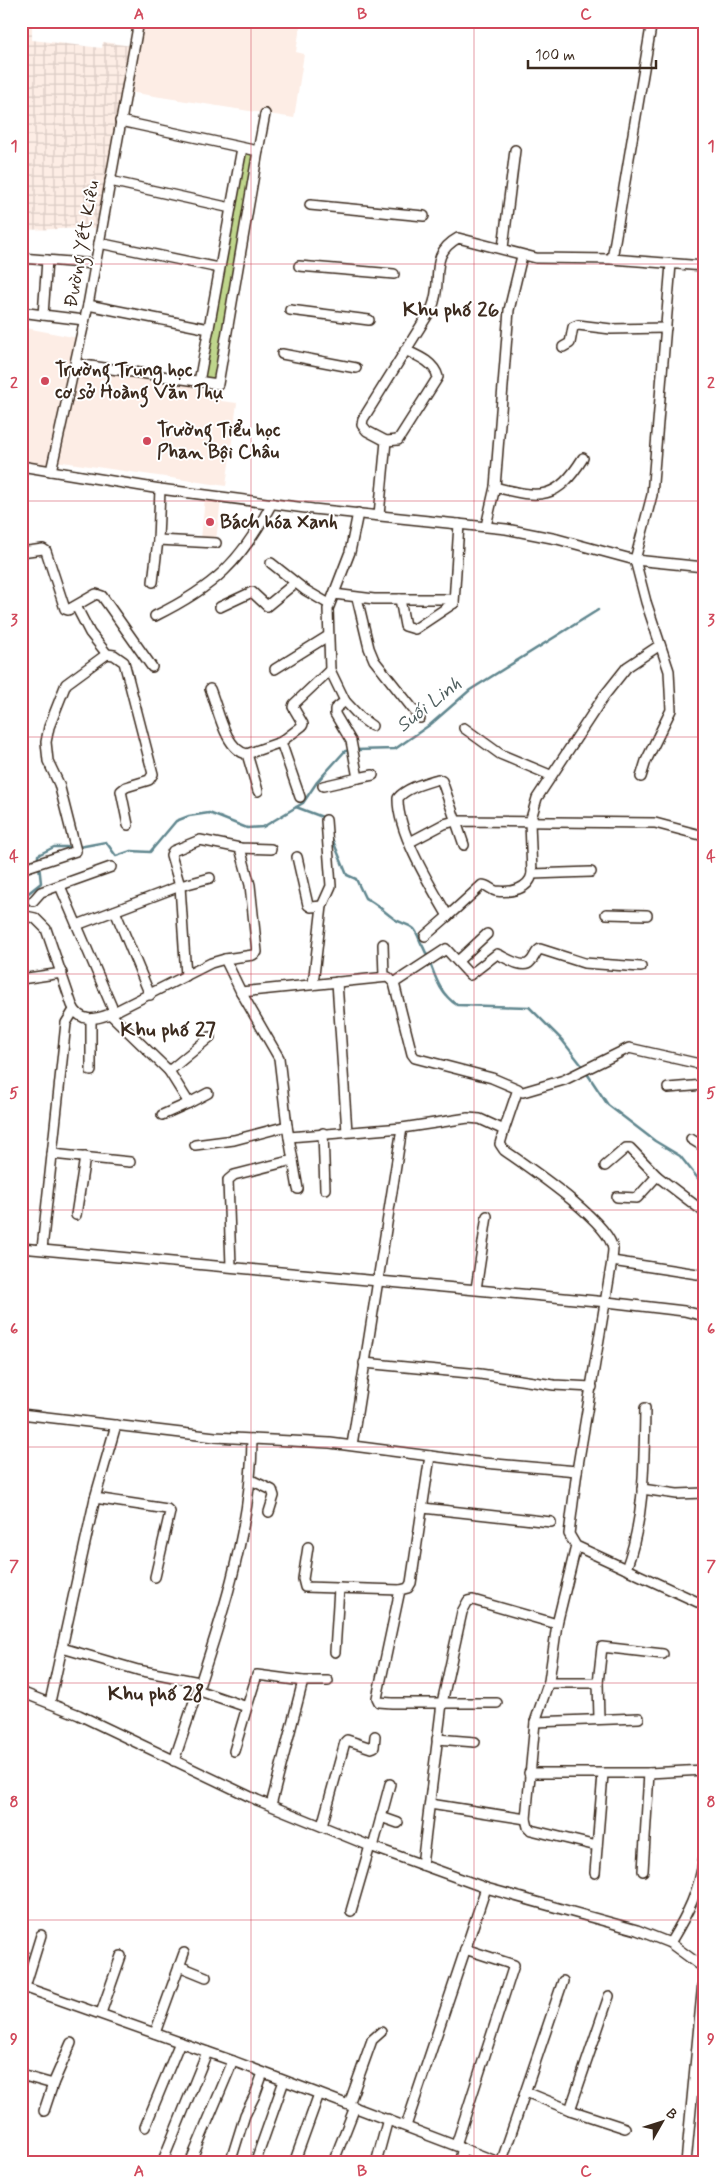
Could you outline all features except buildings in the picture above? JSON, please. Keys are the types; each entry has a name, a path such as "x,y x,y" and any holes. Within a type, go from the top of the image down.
{"street":[{"name":"Đường Yết Kiêu","path":"51,470 88,305 120,121 140,21"},
{"path":"612,259 652,21"},
{"path":"76,364 218,384 265,114"},
{"path":"120,121 258,151"},
{"path":"200,382 242,148"},
{"path":"503,248 515,150"},
{"path":"110,181 231,208"},
{"path":"310,205 424,216"},
{"path":"406,350 430,364 436,370 438,377 398,440 386,441 367,431 362,425 363,419 436,298 439,256 446,244 458,238 503,248 522,256 612,259 704,266"},
{"path":"99,243 220,268"},
{"path":"486,526 495,487 509,310 522,256"},
{"path":"21,258 95,264"},
{"path":"43,315 47,260"},
{"path":"641,777 646,761 670,710 669,671 635,560 652,495 671,264"},
{"path":"299,266 394,274"},
{"path":"88,305 209,329"},
{"path":"290,310 369,320"},
{"path":"21,312 84,320"},
{"path":"563,347 570,344 573,327 578,325 611,329 666,328"},
{"path":"282,354 356,368"},
{"path":"379,515 386,441"},
{"path":"495,487 523,494 542,494 557,490 572,475 583,458"},
{"path":"21,466 160,489 358,514 486,526 557,539 635,560 704,567"},
{"path":"153,582 158,540 160,489"},
{"path":"155,616 187,601 218,578 249,544 272,503"},
{"path":"358,514 350,552 329,604 330,670 345,700 372,726"},
{"path":"454,603 459,524"},
{"path":"158,540 216,543"},
{"path":"21,552 43,550 46,552 65,609 68,610 99,593 152,667"},
{"path":"271,563 295,583 329,604"},
{"path":"220,607 252,592 267,606 295,583"},
{"path":"334,594 357,598 400,600 448,599 454,603"},
{"path":"357,598 369,648 374,660 420,718"},
{"path":"400,600 404,626 415,629 454,603"},
{"path":"76,606 90,633 107,654 114,655 124,662 153,774 149,780 126,787 121,791 128,825"},
{"path":"275,669 328,636"},
{"path":"425,936 479,886 485,884 498,891 524,887 531,880 530,822 537,798 550,775 604,696 627,667 660,645"},
{"path":"21,869 76,851 59,784 48,762 46,742 66,684 107,654"},
{"path":"210,689 229,740 236,749 247,754 281,742 302,726 303,724 293,707 294,704 330,670"},
{"path":"345,700 334,711 351,741 358,778"},
{"path":"464,728 500,754 550,775"},
{"path":"281,742 300,797"},
{"path":"247,754 258,790"},
{"path":"323,786 373,774"},
{"path":"448,916 422,871 410,842 398,798 401,794 438,779 442,781 464,845"},
{"path":"313,984 322,906 331,886 326,820"},
{"path":"410,842 444,824 455,821 655,823 704,836"},
{"path":"186,976 180,886 171,855 175,848 200,840 240,848 271,849"},
{"path":"21,915 34,918 46,929 74,1010 82,1018 92,1020 150,995 211,963 253,955 257,952 250,885 240,848"},
{"path":"297,857 308,905 311,908 322,906"},
{"path":"32,901 41,892 111,867"},
{"path":"532,874 591,872"},
{"path":"78,926 180,886 210,878"},
{"path":"60,886 78,926 112,1013 169,1071 189,1103"},
{"path":"115,911 150,995"},
{"path":"606,914 646,915"},
{"path":"458,961 487,934"},
{"path":"383,944 384,977"},
{"path":"394,983 446,949 470,975 497,954 506,960 524,964 530,962 540,949 573,961 641,967"},
{"path":"225,959 241,992 280,1058 287,1126 298,1189"},
{"path":"21,979 62,973"},
{"path":"241,992 388,977 394,983 412,1054 415,1058 492,1078 518,1090 500,1144 502,1148 579,1207 596,1223 613,1248 607,1302 577,1471 569,1534 576,1546 704,1605"},
{"path":"337,982 347,1132"},
{"path":"42,1249 66,1023 74,1010"},
{"path":"91,1071 92,1020"},
{"path":"169,1071 210,1036"},
{"path":"523,1092 586,1070 629,1048 704,1064"},
{"path":"668,1088 704,1085"},
{"path":"162,1115 208,1093"},
{"path":"290,1136 402,1128 468,1118 480,1119 504,1130"},
{"path":"195,1145 234,1140 287,1126"},
{"path":"352,1445 402,1128"},
{"path":"323,1133 325,1190"},
{"path":"691,1139 704,1147"},
{"path":"605,1166 627,1147 657,1176 704,1212"},
{"path":"52,1154 130,1162"},
{"path":"76,1215 85,1157"},
{"path":"231,1266 229,1178 293,1160"},
{"path":"617,1197 637,1198 657,1176"},
{"path":"476,1289 487,1216"},
{"path":"21,1248 607,1302 684,1311 704,1316"},
{"path":"612,1261 704,1275"},
{"path":"364,1364 480,1374 554,1385 592,1387"},
{"path":"626,1569 637,1533 642,1489 645,1408"},
{"path":"21,1414 177,1433 352,1445 430,1456 577,1471"},
{"path":"50,1702 95,1498 116,1425"},
{"path":"174,1761 230,1579 246,1517 251,1480 252,1439"},
{"path":"308,1547 303,1585 312,1588 400,1590 408,1588 411,1583 430,1456"},
{"path":"251,1480 272,1490 274,1496 269,1512"},
{"path":"642,1489 677,1494 704,1493"},
{"path":"95,1498 167,1509 170,1512 155,1578"},
{"path":"423,1508 551,1522"},
{"path":"576,1546 558,1624 549,1683 534,1722 526,1819 531,1830 597,1846"},
{"path":"335,1652 340,1588"},
{"path":"400,1590 377,1698 379,1702 496,1703"},
{"path":"422,1865 442,1703 462,1612 468,1601 473,1600 558,1624"},
{"path":"598,1718 598,1683 602,1647 663,1654"},
{"path":"62,1648 198,1686 247,1707"},
{"path":"234,1751 257,1675 303,1681 328,1681"},
{"path":"271,1805 303,1681"},
{"path":"549,1683 598,1683"},
{"path":"21,1692 50,1702 271,1805 371,1846 486,1888 637,1930 670,1944 704,1969 686,2163"},
{"path":"534,1722 598,1718 639,1718"},
{"path":"322,1826 345,1742 347,1740 371,1748 374,1747 375,1736"},
{"path":"438,1739 475,1742"},
{"path":"529,1773 604,1774 704,1770"},
{"path":"643,1871 649,1773"},
{"path":"595,1873 604,1774"},
{"path":"351,1911 390,1784"},
{"path":"430,1804 526,1819"},
{"path":"381,1817 398,1823"},
{"path":"670,1944 697,1893 704,1857"},
{"path":"406,2126 486,1888"},
{"path":"41,1935 23,1986 233,2061 501,2163 563,1981"},
{"path":"459,2163 460,2146 514,1965 465,1949"},
{"path":"155,2033 184,1953"},
{"path":"101,2013 121,1956"},
{"path":"179,1966 206,1977"},
{"path":"570,2110 609,1996"},
{"path":"333,2163 372,2040 382,2032"},
{"path":"145,2127 180,2042"},
{"path":"44,2111 53,2084 71,2043"},
{"path":"162,2163 207,2052"},
{"path":"190,2163 233,2061"},
{"path":"231,2160 245,2115 263,2073"},
{"path":"21,2075 53,2084"},
{"path":"255,2163 284,2081"},
{"path":"526,2092 570,2110 624,2128"},
{"path":"294,2163 320,2094"},
{"path":"376,2163 388,2119"}],"shaded area":[{"path":"21,21 32,21 32,40 102,48 103,42 132,46 99,228 21,230"},
{"path":"142,21 301,21 296,52 304,54 294,118 129,92"},
{"name":"Trường Trung học cơ sở Hoàng Văn Thụ","path":"21,327 78,338 49,467 21,463"},
{"name":"Trường Tiểu học Phan Bội Châu","path":"78,368 222,389 221,401 237,403 226,486 56,461"},
{"name":"Bách hóa Xanh","path":"205,498 221,500 216,540 201,539"}],"green space":[{"path":"244,152 254,153 216,381 203,380"}],"waterway":[{"name":"Suối Linh","path":"355,750 395,749 431,724 470,690 598,610"},
{"name":"Suối Linh","path":"38,860 38,855 54,847 79,847 106,842 116,856 131,851 150,852 176,821 189,816 209,813 247,828 263,827 303,803 317,782 345,751 350,751"},
{"path":"296,807 325,818"},
{"path":"331,836 347,875 356,879 365,898 395,920 415,930 435,977 449,999 457,1005 529,1007 562,1040 583,1067"},
{"name":"Suối Linh","path":"21,899 41,883 39,865"},
{"path":"586,1072 608,1105 655,1141 680,1156 704,1186"}],"place":[{"name":"Trường Trung học cơ sở Hoàng Văn Thụ","path":"45,381"},
{"name":"Trường Tiểu học Phan Bội Châu","path":"147,441"},
{"name":"Bách hóa Xanh","path":"210,522"}],"district":[{"name":"Khu phố 26","path":"451,310"},
{"name":"Khu phố 27","path":"168,1030"},
{"name":"Khu phố 28","path":"156,1694"}]}
